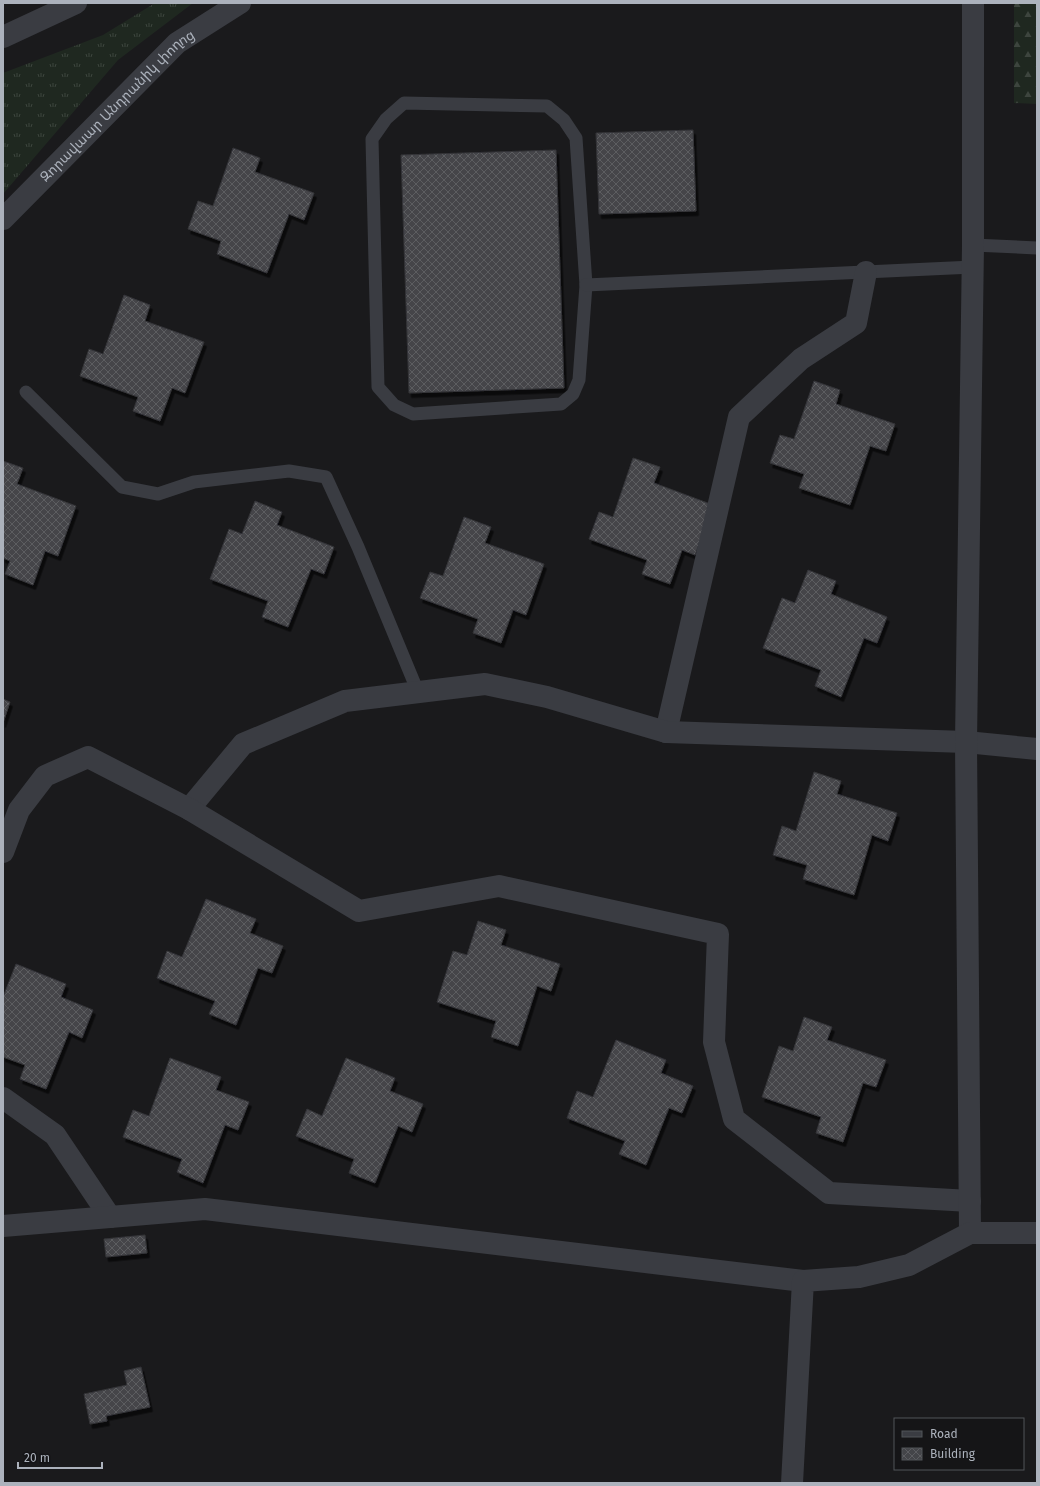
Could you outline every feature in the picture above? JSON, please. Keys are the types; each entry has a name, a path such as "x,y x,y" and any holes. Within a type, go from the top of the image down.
{"street":[{"path":"3,37 76,3"},
{"name":"Զորավաար Անդրանիկ փողոց","path":"3,219 177,43 240,3"},
{"path":"970,1233 966,742 973,245 973,3"},
{"path":"666,732 739,417 801,359 856,323 866,272"},
{"path":"189,809 243,744 345,701 485,684 547,697 666,732 966,742 1037,749"},
{"path":"3,852 19,810 45,776 88,757 189,809 359,911 499,886 718,934 714,1042 734,1119 829,1193 970,1201"},
{"path":"3,1098 54,1135 110,1217"},
{"path":"3,1226 205,1209 803,1280 859,1277 909,1265 970,1233 1037,1233"},
{"path":"792,1483 803,1280"}],"lane":[{"path":"404,103 548,106 564,120 576,138 586,285 579,380 573,394 561,404 413,414 394,406 378,388 372,139 386,119 404,103"},
{"path":"973,245 1037,248"},
{"path":"586,285 972,267"},
{"path":"26,392 122,487 158,494 194,482 289,471 326,477 358,547 418,692"}],"green space":[{"path":"155,3 193,3 118,60 3,194 3,73 103,35"},
{"path":"1014,3 1037,3 1037,104 1014,103"}],"building":[{"path":"693,130 696,211 599,214 596,133"},
{"path":"233,148 260,158 255,172 314,193 304,220 289,214 267,273 217,254 221,241 188,229 198,201 213,206"},
{"path":"556,150 564,388 409,393 401,155"},
{"path":"124,295 150,305 145,321 204,342 185,393 172,388 160,421 133,411 138,397 80,376 89,349 103,354"},
{"path":"814,381 840,390 836,404 895,424 886,451 870,446 850,505 799,488 804,474 770,463 780,435 794,439"},
{"path":"633,458 660,467 654,483 713,505 695,555 682,550 670,584 642,574 647,560 589,539 599,512 613,517"},
{"path":"3,461 23,468 17,484 76,506 58,556 45,551 33,585 5,574 10,561 3,558"},
{"path":"255,501 282,512 277,525 334,547 324,574 311,569 288,627 262,617 268,601 210,579 229,529 242,534"},
{"path":"464,517 491,527 485,543 544,564 526,615 513,610 501,643 473,633 478,619 420,598 430,572 443,576"},
{"path":"808,570 836,581 831,594 887,617 877,643 864,638 841,697 815,686 821,670 763,648 782,598 795,603"},
{"path":"3,699 10,702 3,723"},
{"path":"814,772 841,781 837,794 897,813 888,841 872,835 854,895 803,879 807,865 773,855 782,826 796,831"},
{"path":"206,899 256,919 250,933 283,946 272,973 258,968 236,1025 209,1014 215,1001 157,978 167,951 182,957"},
{"path":"478,921 506,930 501,945 560,964 551,991 537,986 518,1046 491,1037 496,1021 437,1002 453,951 467,955"},
{"path":"16,964 66,984 61,997 93,1010 82,1038 69,1032 46,1089 20,1079 25,1065 3,1057 3,997"},
{"path":"804,1017 832,1027 827,1040 886,1060 876,1087 863,1083 843,1142 816,1133 821,1117 762,1097 779,1046 793,1051"},
{"path":"616,1040 666,1060 661,1073 693,1086 682,1113 669,1108 646,1165 619,1154 625,1141 567,1118 577,1091 593,1097"},
{"path":"170,1058 221,1077 216,1090 249,1102 238,1130 225,1125 203,1183 177,1172 182,1159 123,1137 133,1110 149,1116"},
{"path":"346,1058 395,1078 390,1091 423,1104 412,1132 398,1126 375,1183 349,1173 354,1159 296,1136 307,1109 322,1116"},
{"path":"145,1235 147,1253 106,1257 104,1239"},
{"path":"141,1367 150,1407 106,1416 107,1421 90,1424 84,1394 127,1385 124,1371"}]}
